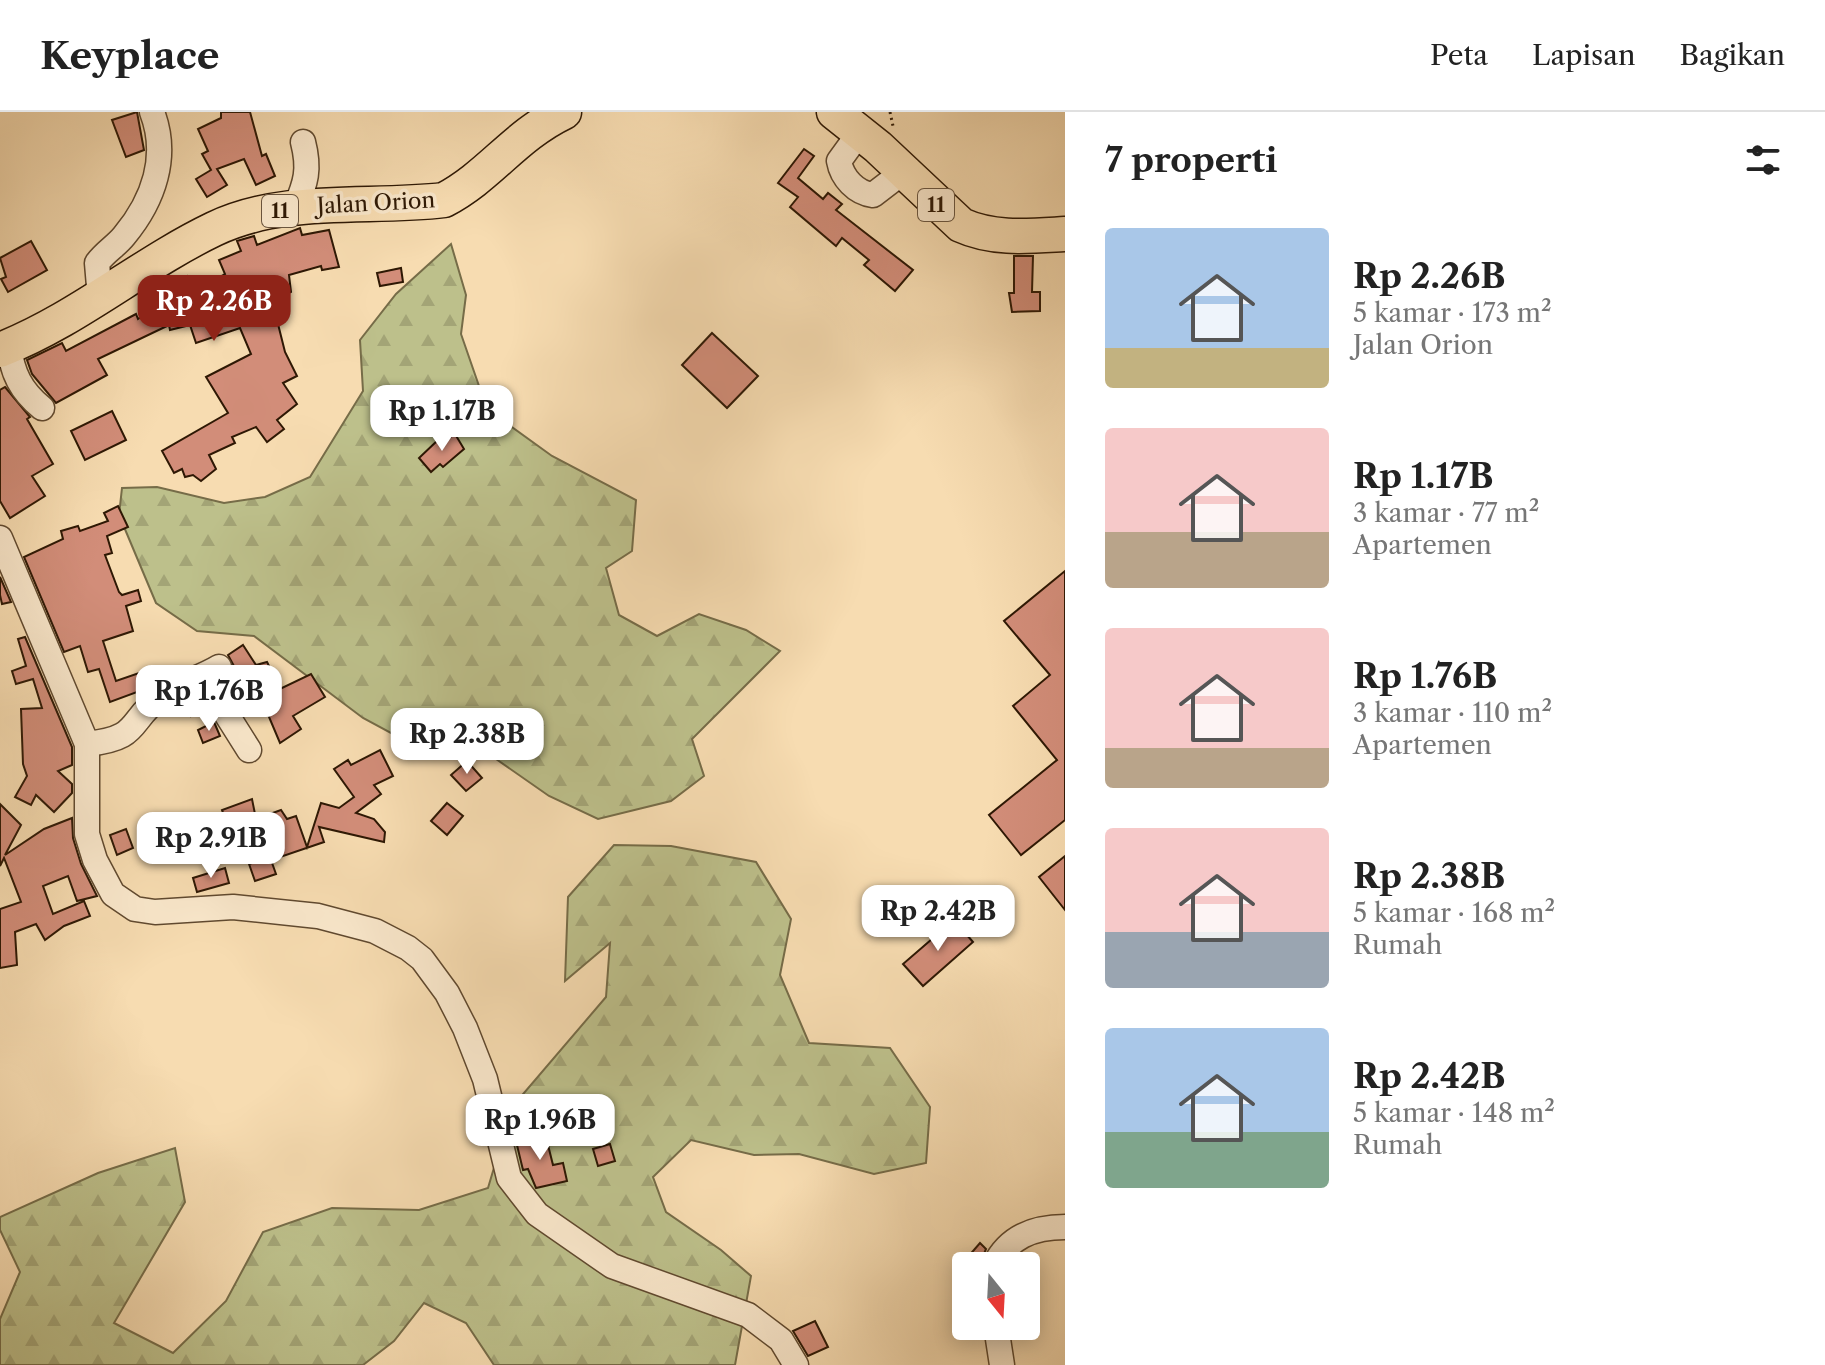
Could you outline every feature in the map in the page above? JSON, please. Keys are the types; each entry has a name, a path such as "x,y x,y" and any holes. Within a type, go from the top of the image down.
{"highway":[{"name":"Jalan Orion","path":"4,348 100,298 215,228 295,208 444,200 463,190 520,137 564,112"},
{"name":"11","path":"847,122 946,214 978,233 1018,237 1065,234"}],"street":[{"path":"100,298 97,263 124,237 149,197 160,167 161,148 152,112"},
{"path":"295,208 307,182 308,162 303,142"},
{"path":"4,348 29,398 42,408"},
{"path":"0,538 87,744 87,834 95,860 113,894 135,909 155,912 233,907 318,916 375,931 408,948 422,959 447,993 465,1028 485,1079 509,1178 537,1214 612,1266 748,1315 781,1340 796,1365"},
{"path":"87,744 120,738 134,728 149,707 165,694 211,672 249,750"},
{"path":"1001,1252 1015,1238 1043,1229 1065,1227"},
{"path":"998,1340 1002,1365"}],"green space":[{"path":"451,244 466,295 461,334 487,409 552,456 636,500 632,551 606,568 619,615 657,636 699,614 746,630 780,651 692,739 704,776 671,801 598,819 549,796 496,759 449,757 417,747 363,718 254,636 197,631 156,603 119,515 122,488 157,487 224,503 265,497 310,477 363,391 360,340 396,294"},
{"path":"614,845 671,846 756,862 791,919 780,975 809,1043 890,1048 930,1107 926,1163 874,1174 799,1154 754,1155 691,1140 653,1177 666,1212 721,1250 751,1276 735,1365 494,1365 466,1323 424,1303 394,1341 363,1365 0,1365 0,1319 20,1272 0,1230 0,1217 98,1173 175,1148 185,1202 114,1323 173,1353 226,1301 263,1232 332,1208 419,1210 488,1188 512,1107 606,997 610,943 565,981 568,897"}],"building":[{"path":"137,112 144,150 126,157 112,120"},
{"path":"221,112 250,112 262,156 266,154 275,176 256,185 244,159 217,169 227,185 207,197 196,179 211,170 202,154 208,151 198,129 221,118"},
{"path":"804,149 814,156 798,178 823,199 828,193 842,204 836,210 913,270 895,291 864,265 869,260 842,238 836,246 790,207 798,197 778,183"},
{"path":"300,228 302,235 329,230 339,267 322,270 321,266 289,275 291,292 278,298 286,316 277,320 285,352 297,376 283,383 297,404 277,420 284,429 267,442 256,427 232,437 235,443 209,455 216,469 201,481 193,475 185,477 182,469 174,473 162,451 228,413 206,377 251,354 240,328 196,343 190,325 170,330 169,325 98,359 107,375 56,403 32,374 27,360 62,343 66,351 136,314 138,319 177,290 174,281 187,276 196,302 224,292 218,278 225,274 219,260 241,251 237,241 254,236 257,245"},
{"path":"31,241 47,270 8,292 1,279 6,277 0,258"},
{"path":"1014,256 1033,256 1032,292 1040,292 1040,311 1012,312 1009,293 1014,293"},
{"path":"401,268 403,282 380,286 377,273"},
{"path":"712,333 758,376 727,408 682,365"},
{"path":"5,387 30,417 27,419 53,464 32,476 45,496 10,518 0,501 0,390"},
{"path":"112,411 126,440 85,460 71,431"},
{"path":"455,434 464,449 443,467 440,464 431,472 419,458 438,440 441,443"},
{"path":"118,506 128,527 107,536 112,553 105,555 119,592 122,595 138,590 141,601 126,606 133,631 103,641 116,681 142,672 148,688 110,702 99,669 88,672 80,646 64,652 24,557 63,539 61,531 78,526 80,531 108,521 104,513"},
{"path":"1065,571 1065,820 1021,855 989,815 1057,760 1013,706 1050,675 1004,621"},
{"path":"0,577 11,602 2,604"},
{"path":"25,637 72,747 72,765 58,771 72,784 72,793 54,812 36,795 31,805 15,797 27,776 23,764 21,709 42,708 33,679 16,684 12,671 26,666 18,639"},
{"path":"243,645 256,665 267,662 269,666 230,691 224,682 234,666 228,655"},
{"path":"311,674 325,697 293,716 301,729 280,743 261,698"},
{"path":"196,695 204,707 191,716 184,700"},
{"path":"214,722 220,736 203,743 198,730"},
{"path":"380,750 393,776 374,785 381,794 356,813 374,819 385,832 384,842 319,827 324,842 271,860 276,874 255,881 249,864 255,862 241,818 227,823 222,810 252,799 256,819 281,810 287,819 296,816 307,847 321,803 339,808 354,797 334,769 348,760 351,765"},
{"path":"467,761 482,778 466,791 451,775"},
{"path":"447,803 463,816 447,835 431,821"},
{"path":"0,804 21,825 5,855 44,829 72,818 73,838 81,864 97,896 77,901 68,876 43,886 53,914 84,901 90,916 64,926 45,940 36,924 15,932 17,965 0,968 0,909 21,902 4,858 0,866"},
{"path":"126,829 133,848 117,855 110,835"},
{"path":"1065,856 1065,910 1039,877"},
{"path":"225,868 229,883 197,892 193,878"},
{"path":"954,920 973,942 923,986 903,964"},
{"path":"545,1133 553,1165 563,1163 567,1181 536,1188 528,1169 523,1170 516,1141"},
{"path":"610,1144 615,1161 598,1166 593,1149"},
{"path":"980,1243 986,1249 985,1252 972,1252"},
{"path":"815,1321 828,1347 808,1356 793,1331"}]}
